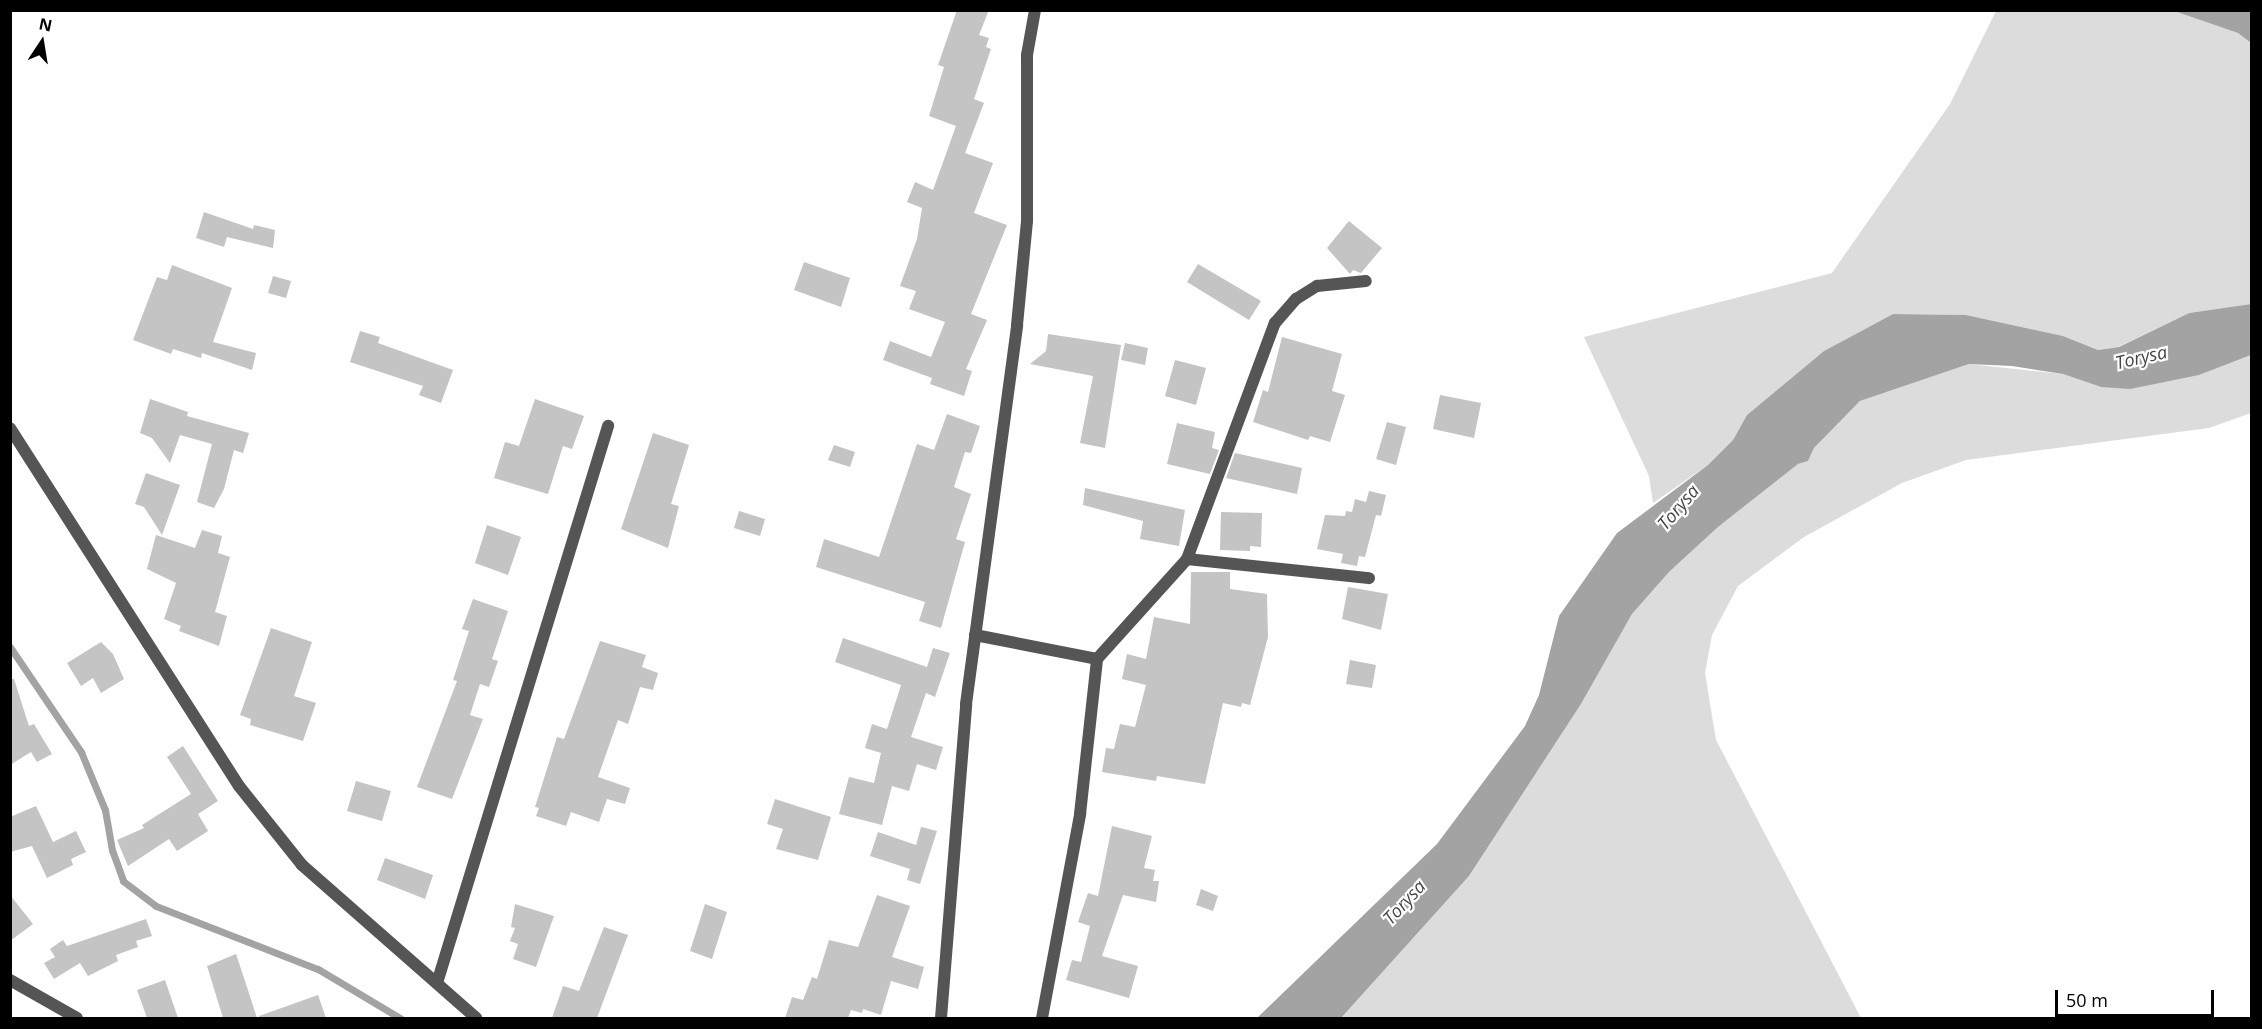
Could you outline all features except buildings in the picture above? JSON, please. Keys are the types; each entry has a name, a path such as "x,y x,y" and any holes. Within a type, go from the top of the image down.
{"street":[{"path":"941,1018 966,704 1017,325 1027,221 1027,55 1035,10"},
{"path":"1042,1018 1080,814 1097,659 1187,559 1275,323 1296,299 1317,286 1366,281"},
{"path":"437,983 608,426"},
{"path":"10,428 239,786 302,865 476,1018"},
{"path":"1187,559 1369,578"},
{"path":"975,635 1097,659"},
{"path":"10,980 77,1018"}],"shaded area":[{"path":"1996,11 2174,11 2238,33 2251,43 2251,304 2189,313 2118,347 2098,350 2063,336 1966,315 1893,314 1824,351 1747,415 1733,440 1708,465 1653,503 1649,476 1584,337 1832,273 1950,104"},
{"path":"2251,355 2251,413 2209,428 1966,460 1902,483 1804,537 1738,586 1712,635 1705,673 1716,740 1861,1018 1341,1018 1469,876 1581,704 1632,614 1669,572 1718,527 1798,464 1808,461 1814,448 1860,401 1969,364 2063,374 2101,387 2199,375"}],"water":[{"path":"2174,11 2251,11 2251,43 2238,33"},
{"name":"Torysa","path":"2251,304 2251,355 2199,375 2130,389 2101,387 2063,374 2012,366 1969,364 1860,401 1814,448 1808,461 1798,464 1718,527 1669,572 1632,614 1581,704 1469,876 1341,1018 1257,1018 1437,844 1525,726 1539,695 1559,616 1617,533 1708,465 1733,440 1747,415 1824,351 1893,314 1966,315 2063,336 2098,350 2119,347 2189,313"}],"waterway":[{"path":"10,647 81,752 105,810 112,850 123,881 156,906 318,969 400,1018"}]}
